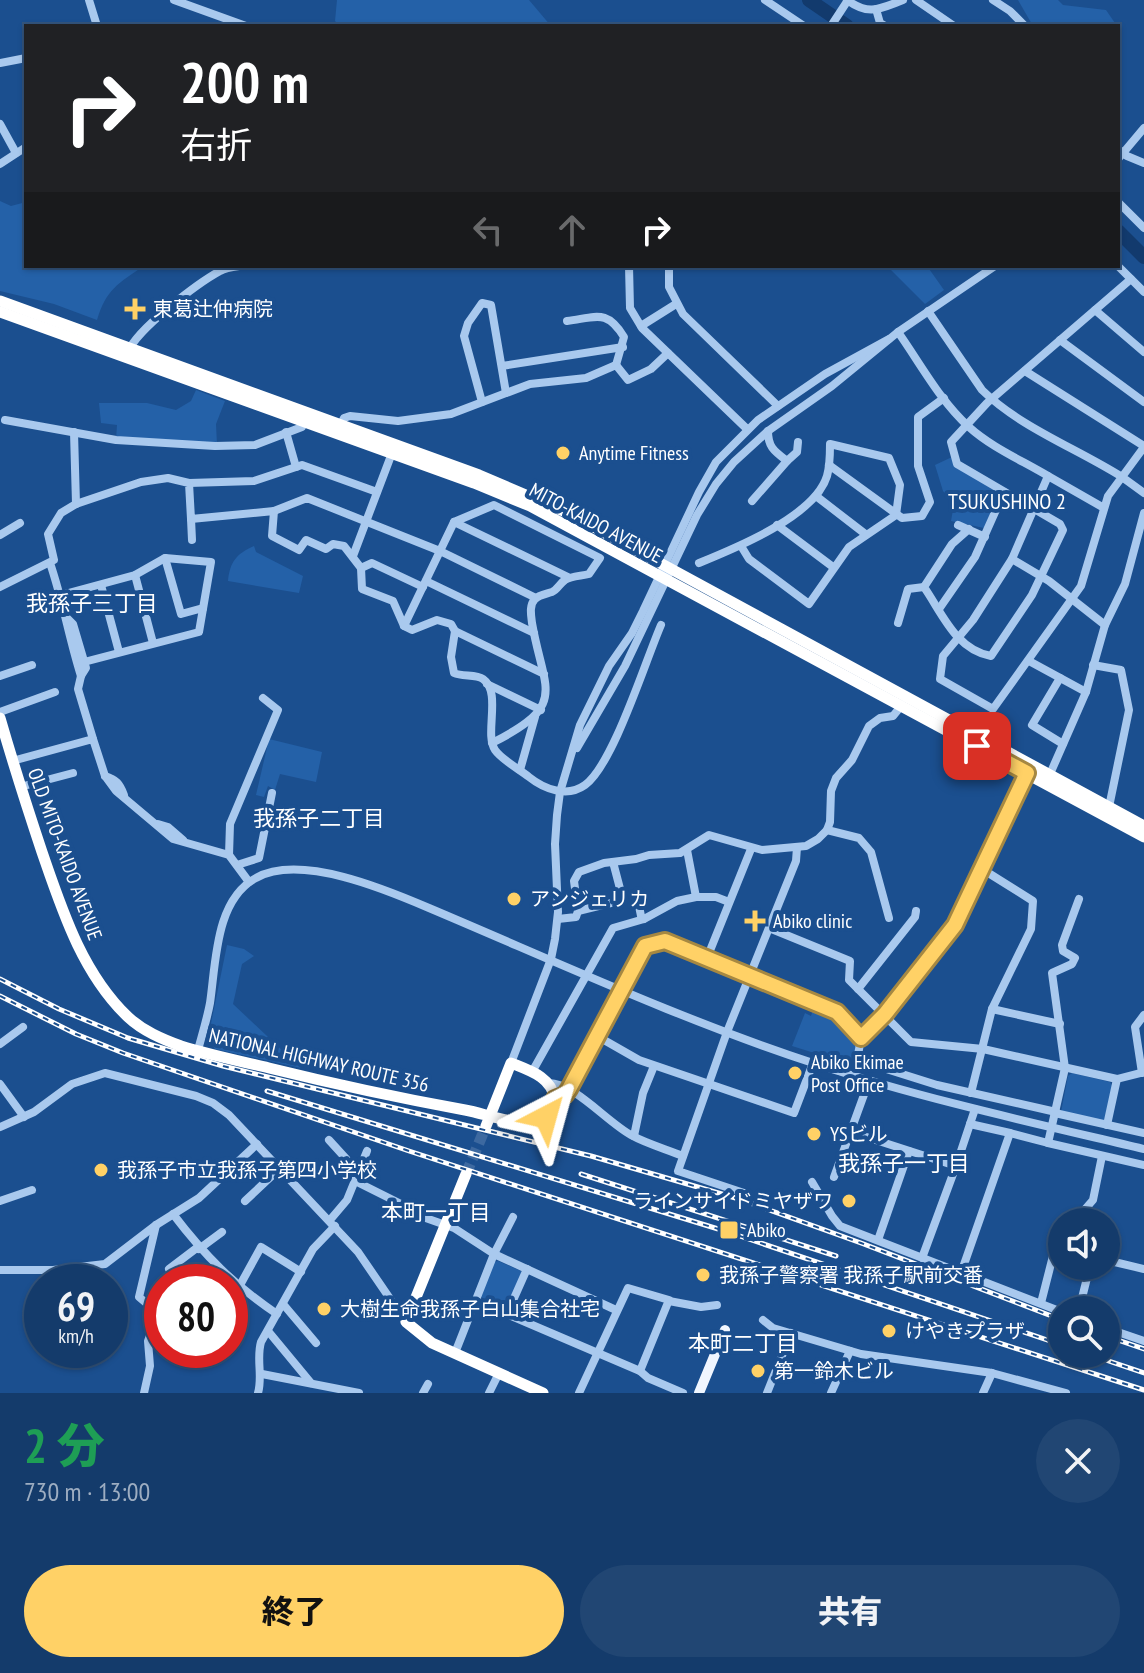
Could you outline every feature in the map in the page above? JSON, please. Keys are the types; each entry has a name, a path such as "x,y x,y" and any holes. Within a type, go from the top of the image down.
{"highway":[{"name":"MITO-KAIDO AVENUE","path":"0,301 530,506 1050,774 1144,826"},
{"name":"MITO-KAIDO AVENUE","path":"0,312 341,424 479,475 568,513 664,573 1144,837"},
{"name":"OLD MITO-KAIDO AVENUE","path":"0,718 7,756 82,956 117,1006 143,1029"},
{"name":"NATIONAL HIGHWAY ROUTE 356","path":"143,1029 198,1050 359,1089 502,1118 527,1122 541,1119 552,1110 555,1099"},
{"path":"486,1126 511,1063 548,1083 555,1099"},
{"path":"466,1174 406,1322 423,1338 543,1393"}],"main road":[{"path":"699,1393 725,1330"}],"street":[{"path":"89,0 96,24"},
{"path":"174,0 241,24"},
{"path":"765,0 801,24"},
{"path":"832,24 847,0 860,9 876,9 903,0"},
{"path":"916,0 951,24"},
{"path":"993,0 1023,24"},
{"path":"876,9 882,24"},
{"path":"228,24 233,21"},
{"path":"0,63 24,58"},
{"path":"0,124 16,153"},
{"path":"1144,128 1120,154 1144,163"},
{"path":"0,164 24,148"},
{"path":"1120,204 1144,228"},
{"path":"128,352 149,325 222,268"},
{"path":"629,268 630,308 641,326 747,429"},
{"path":"669,268 669,287 676,304 778,406"},
{"path":"511,1063 551,959 558,919 555,830 560,792 580,725 609,666 632,633 697,515 716,484 742,454 768,431 832,386 898,332 992,268"},
{"path":"1120,268 1144,292"},
{"path":"924,587 959,640 979,654 991,656 1043,577 1063,530 1060,524 957,464 951,442 992,399 1131,279"},
{"path":"482,402 464,336 468,323 482,303 491,305 506,393"},
{"path":"641,326 676,304"},
{"path":"1095,310 1144,352"},
{"path":"928,311 982,390 992,399 1021,420 1122,477 1144,493"},
{"path":"341,424 344,418 350,416 415,421 451,414 543,382 586,378 616,365 624,337 617,326 603,316 567,321"},
{"path":"617,326 635,316"},
{"path":"898,332 967,425 983,438 1104,508"},
{"path":"572,756 616,682 706,478 716,462 747,429 778,406 838,365 889,339"},
{"path":"1060,340 1144,402"},
{"path":"502,366 623,347"},
{"path":"616,365 628,380 651,369 668,353"},
{"path":"1025,371 1144,447 1108,496 1088,569 1073,600 993,709 940,679 943,656 959,640 1012,559 1048,476"},
{"path":"829,465 896,515 902,518 922,516 930,502 918,466 918,417 944,398"},
{"path":"5,420 116,440 227,446 255,445 302,427 304,421"},
{"path":"768,431 770,448 787,461"},
{"path":"74,432 76,504"},
{"path":"286,432 296,467"},
{"path":"699,563 741,546 777,525 816,496 829,465 832,432"},
{"path":"752,501 797,452 798,442"},
{"path":"741,546 749,559 809,604 849,547 896,515 900,485 889,458 830,444"},
{"path":"353,556 392,453"},
{"path":"0,587 54,560 48,539 50,527 61,513 76,504 141,482 168,478 189,483 254,481 302,465 377,492"},
{"path":"706,478 716,484"},
{"path":"189,483 192,540"},
{"path":"939,609 985,537 1004,492"},
{"path":"816,496 864,533"},
{"path":"191,519 274,511 307,498 440,551 536,598"},
{"path":"404,626 454,522 494,505 600,558 589,574 568,577 454,522"},
{"path":"274,511 272,536 299,550 306,540 326,549 339,544 361,568 362,589 393,601 404,626 412,630 443,620 451,624 455,631 544,674"},
{"path":"1050,774 1086,692 1105,625 1125,584 1144,513"},
{"path":"0,535 20,523"},
{"path":"777,525 833,567"},
{"path":"958,525 985,537"},
{"path":"898,623 908,589 924,587 952,544 969,529"},
{"path":"61,595 135,575 165,558 211,562 199,632 84,662"},
{"path":"165,558 181,614 203,608"},
{"path":"1012,559 1043,577 1105,625"},
{"path":"50,563 81,676"},
{"path":"361,568 372,563 534,633"},
{"path":"135,575 153,643"},
{"path":"520,770 538,713 548,694 531,606 536,598 556,590 568,577"},
{"path":"101,585 119,652"},
{"path":"67,618 73,624 86,668 78,689 105,776 116,791 173,839 229,855 249,882"},
{"path":"487,684 493,707 494,750 538,784 560,792 585,785 608,756 661,625"},
{"path":"455,631 451,657 454,673 462,677 479,677 538,713"},
{"path":"1029,661 1086,692"},
{"path":"0,676 32,665"},
{"path":"1093,665 1121,670 1129,710 1109,807"},
{"path":"1060,678 1032,725 1063,744"},
{"path":"0,712 55,692"},
{"path":"229,855 230,824 278,710 263,698"},
{"path":"558,919 576,917 574,887 577,874 589,867 649,855 677,854 709,835 751,849 773,850 813,842 827,830 831,791 836,778 852,760 869,726 880,718 895,714 902,705"},
{"path":"492,743 515,731 538,713"},
{"path":"7,756 93,739"},
{"path":"20,787 73,773"},
{"path":"1027,773 955,925 885,1014 861,1038 858,1055 864,1062 971,1093 1144,1133"},
{"path":"237,865 259,858 272,793"},
{"path":"827,830 859,838 871,852 889,918"},
{"path":"744,1193 678,1171 727,1032 796,861 797,847"},
{"path":"707,958 751,849"},
{"path":"687,850 696,897"},
{"path":"578,911 623,900 613,862"},
{"path":"198,1050 208,1014 225,917 233,899 249,882 268,872 285,868 371,884 586,975 813,1063 986,1112 1144,1149"},
{"path":"971,1093 992,1009 1031,929 1033,901 982,869"},
{"path":"532,1072 613,928 644,919 677,901 716,897 729,902"},
{"path":"1048,1143 1065,1068 1052,973 1072,964 1075,958 1063,951 1062,945 1079,899"},
{"path":"639,906 644,919"},
{"path":"858,989 915,917 916,911"},
{"path":"769,928 850,961 847,977 911,1042 983,1049 1117,1079 1143,1073 1135,1027 1144,1015"},
{"path":"555,1099 565,1095 569,1089 645,946 665,941 837,1012 861,1038"},
{"path":"992,1009 1060,1024"},
{"path":"0,1044 23,1027"},
{"path":"597,1036 654,1066 794,1113 813,1063"},
{"path":"634,1136 643,1093 654,1066"},
{"path":"0,1127 24,1117 72,1084 105,1073 213,1103 229,1115 358,1252 406,1322"},
{"path":"1107,1125 1117,1079"},
{"path":"834,1177 869,1081"},
{"path":"548,1083 569,1089 611,1123 634,1136 683,1156"},
{"path":"0,1084 24,1117"},
{"path":"922,1258 975,1109"},
{"path":"970,1124 1144,1165"},
{"path":"851,1132 956,1166"},
{"path":"961,1273 1010,1133"},
{"path":"329,1140 359,1178 420,1216 454,1228 494,1254 616,1310"},
{"path":"0,1270 53,1270 105,1264 156,1225 199,1198 257,1144"},
{"path":"258,1393 262,1374 259,1349 313,1249 359,1178 367,1151"},
{"path":"878,1240 909,1151"},
{"path":"1086,1208 1093,1200 1102,1156"},
{"path":"245,1201 279,1169"},
{"path":"812,1182 836,1223 1048,1306"},
{"path":"0,1201 32,1190"},
{"path":"173,1214 215,1264"},
{"path":"455,1353 494,1254 513,1217"},
{"path":"147,1264 156,1225"},
{"path":"176,1264 222,1232"},
{"path":"248,1271 261,1247 301,1272"},
{"path":"1120,1263 1144,1269"},
{"path":"507,1314 527,1269"},
{"path":"144,1276 139,1297 144,1301"},
{"path":"1041,1303 1049,1280"},
{"path":"579,1393 628,1288 669,1301 701,1307 717,1305"},
{"path":"248,1293 277,1314"},
{"path":"476,1301 640,1371 648,1378 683,1393"},
{"path":"640,1371 669,1301"},
{"path":"283,1304 316,1343"},
{"path":"763,1320 773,1328 850,1351 992,1373 1066,1393"},
{"path":"268,1331 311,1383"},
{"path":"767,1393 791,1333"},
{"path":"1120,1333 1144,1341"},
{"path":"831,1393 850,1351"},
{"path":"144,1393 150,1368"},
{"path":"489,1393 499,1373"},
{"path":"983,1393 992,1373"},
{"path":"262,1374 359,1393"},
{"path":"1026,1393 1031,1382"}],"shaded area":[{"path":"337,0 529,0 549,24 338,24 335,21"},
{"path":"1018,0 1058,0 1063,5 1106,10 1116,24 1032,24"},
{"path":"0,201 11,206 24,203 24,268 141,268 114,288 104,301 97,320 54,304 0,291"},
{"path":"889,268 928,268 944,290 925,304"},
{"path":"196,390 225,401 216,424 217,445 116,440 117,425 101,423 99,403 147,403 176,410 191,401"},
{"path":"952,457 997,491 984,528 951,521 954,504 943,491 935,465"},
{"path":"254,546 256,552 303,576 299,593 228,581 235,559"},
{"path":"269,739 322,752 316,782 280,774 275,790 268,786 264,797 256,795"},
{"path":"227,945 244,949 254,956 242,964 233,1004 301,1068 215,1049 208,1038"},
{"path":"814,1007 835,1015 857,1038 854,1057 859,1067 792,1046 805,1013 811,1016"},
{"path":"1072,1073 1110,1082 1112,1086 1104,1122 1061,1112 1068,1076"},
{"path":"494,1262 521,1271 522,1275 505,1309 481,1297"}],"waterway":[{"path":"809,0 844,24"},
{"path":"1120,233 1144,257"}],"tunnel":[{"path":"466,1174 486,1126"}],"railway":[{"path":"0,979 59,1009 128,1038 223,1066 591,1156 739,1199 1048,1315"},
{"path":"0,996 76,1034 123,1053 409,1151 1144,1390"},
{"path":"267,1091 728,1232 1048,1340"},
{"path":"581,1174 836,1256"},
{"path":"1120,1341 1144,1349"},
{"path":"1120,1365 1144,1373"}],"place":[{"name":"東葛辻仲病院","path":"135,309"},
{"name":"Anytime Fitness","path":"563,453"},
{"name":"アンジェリカ","path":"514,899"},
{"name":"Abiko clinic","path":"755,921"},
{"name":"Abiko Ekimae Post Office","path":"795,1073"},
{"name":"YSビル","path":"814,1134"},
{"name":"我孫子市立我孫子第四小学校","path":"101,1170"},
{"name":"ラインサイドミヤザワ","path":"849,1201"},
{"name":"Abiko","path":"729,1230"},
{"name":"我孫子警察署 我孫子駅前交番","path":"703,1275"},
{"name":"大樹生命我孫子白山集合社宅","path":"324,1309"},
{"name":"けやきプラザ","path":"889,1331"},
{"name":"第一鈴木ビル","path":"758,1371"}],"district":[{"name":"TSUKUSHINO 2","path":"1007,501"},
{"name":"我孫子三丁目","path":"92,603"},
{"name":"我孫子二丁目","path":"319,818"},
{"name":"我孫子一丁目","path":"904,1163"},
{"name":"本町一丁目","path":"436,1212"},
{"name":"本町二丁目","path":"743,1343"}],"route":[{"path":"546,1117 554,1108 555,1099 560,1099 569,1089 645,946 665,941 837,1012 861,1038 885,1014 955,925 1027,773 977,746"}]}
